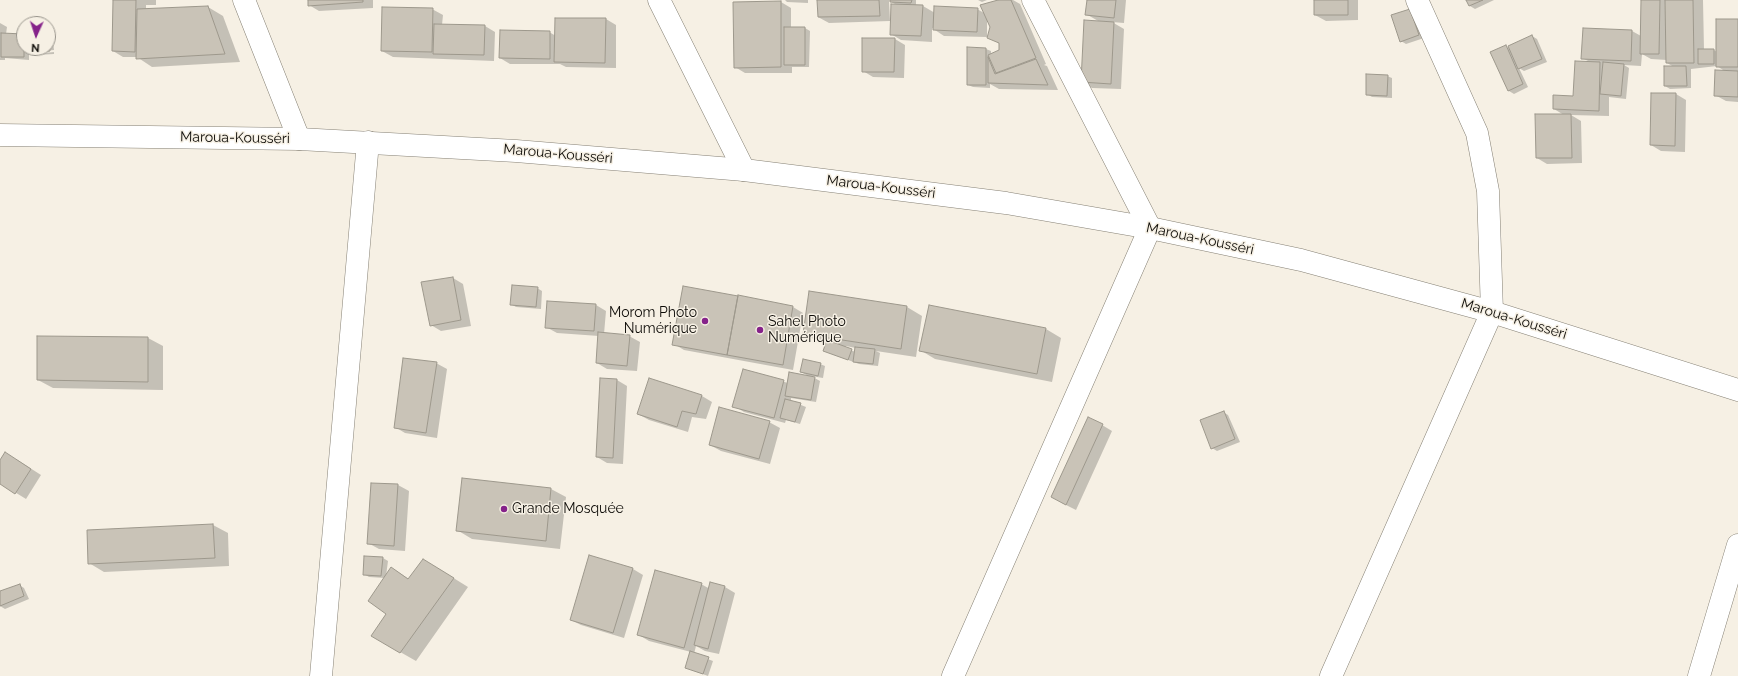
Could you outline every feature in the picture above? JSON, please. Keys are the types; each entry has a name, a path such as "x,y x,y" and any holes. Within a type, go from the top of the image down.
{"main road":[{"path":"244,0 299,139"},
{"path":"659,0 744,170"},
{"path":"953,676 1150,228 1033,0"},
{"path":"1331,676 1492,312 1488,190 1477,132 1417,0"},
{"name":"Maroua-Kousséri","path":"0,135 299,139 516,151 744,170 1006,203 1150,228 1301,260 1492,312 1738,390"},
{"path":"321,676 368,142"},
{"path":"1699,676 1738,545"}],"building":[{"path":"113,0 136,0 135,52 112,51"},
{"path":"308,0 363,0 363,2 308,6"},
{"path":"817,0 879,0 880,16 818,17"},
{"path":"890,0 912,0 911,3 890,2"},
{"path":"998,0 1011,0 1036,58 996,73 988,55 999,50 999,43 987,38 990,27 980,5"},
{"path":"1087,0 1116,0 1114,18 1085,15"},
{"path":"1314,0 1348,0 1348,15 1314,15"},
{"path":"1466,0 1483,0 1469,6"},
{"path":"1641,0 1660,0 1659,54 1640,54"},
{"path":"1665,0 1693,0 1694,63 1666,63"},
{"path":"781,1 781,67 734,68 733,2"},
{"path":"891,4 923,5 921,36 890,35"},
{"path":"208,6 225,54 136,59 137,9"},
{"path":"934,6 978,8 977,32 933,30"},
{"path":"382,7 433,8 432,52 381,51"},
{"path":"1410,9 1419,35 1400,42 1391,15"},
{"path":"555,18 606,18 605,63 554,62"},
{"path":"1716,19 1738,19 1738,67 1716,67"},
{"path":"1084,20 1114,22 1111,84 1081,82"},
{"path":"434,24 485,25 484,55 433,54"},
{"path":"784,27 805,27 805,65 784,65"},
{"path":"1583,28 1632,30 1631,61 1581,59"},
{"path":"500,30 550,31 550,59 499,58"},
{"path":"1,33 16,34 16,56 24,57 1,57"},
{"path":"1532,35 1542,59 1518,69 1508,46"},
{"path":"862,38 895,38 894,72 862,72"},
{"path":"1506,45 1523,84 1508,91 1490,52"},
{"path":"967,47 986,48 986,85 967,85"},
{"path":"1698,49 1714,49 1714,64 1698,64"},
{"path":"988,57 995,74 1036,59 1048,85 988,83"},
{"path":"1575,61 1600,62 1599,111 1553,109 1553,95 1573,96"},
{"path":"1603,62 1624,64 1621,96 1600,94"},
{"path":"1664,66 1686,66 1687,86 1664,86"},
{"path":"1715,70 1738,71 1738,97 1714,96"},
{"path":"1366,74 1388,75 1387,96 1366,95"},
{"path":"1651,93 1676,93 1675,146 1650,145"},
{"path":"1535,114 1571,114 1572,158 1536,158"},
{"path":"453,277 461,320 430,326 421,282"},
{"path":"512,285 538,287 536,307 510,305"},
{"name":"Morom Photo Numérique","path":"683,286 738,296 727,355 672,345"},
{"path":"809,291 907,306 901,349 803,334"},
{"name":"Sahel Photo Numérique","path":"738,295 793,306 783,365 727,355"},
{"path":"547,301 596,304 594,331 545,328"},
{"path":"929,305 1046,328 1037,374 919,351"},
{"path":"598,332 630,335 627,366 596,363"},
{"path":"37,336 148,337 148,382 37,380"},
{"path":"827,340 852,349 848,360 823,351"},
{"path":"855,347 875,349 873,364 853,362"},
{"path":"403,358 437,362 426,433 394,428"},
{"path":"803,359 821,363 818,376 800,372"},
{"path":"743,369 784,380 774,418 732,407"},
{"path":"789,372 815,377 811,400 785,396"},
{"path":"600,378 617,379 613,458 596,457"},
{"path":"649,378 702,395 696,414 682,411 677,427 637,414"},
{"path":"785,399 801,403 795,422 780,418"},
{"path":"719,407 770,421 759,459 709,445"},
{"path":"1224,411 1235,439 1211,449 1200,420"},
{"path":"1088,417 1103,424 1066,505 1051,497"},
{"path":"5,452 31,469 15,494 0,484 0,460"},
{"name":"Grande Mosquée","path":"462,478 551,488 546,541 456,531"},
{"path":"371,483 398,484 394,546 367,544"},
{"path":"213,524 215,558 88,564 87,530"},
{"path":"589,555 633,568 613,633 570,620"},
{"path":"364,556 383,557 381,576 363,575"},
{"path":"423,559 454,578 400,653 371,636 386,614 368,601 391,567 408,579"},
{"path":"655,570 702,583 684,648 637,635"},
{"path":"710,582 725,586 708,649 694,645"},
{"path":"20,584 24,596 0,606 0,591"},
{"path":"690,651 709,657 703,674 685,668"}],"place":[{"name":"Morom Photo Numérique","path":"705,321"},
{"name":"Sahel Photo Numérique","path":"760,330"},
{"name":"Grande Mosquée","path":"504,509"}]}
